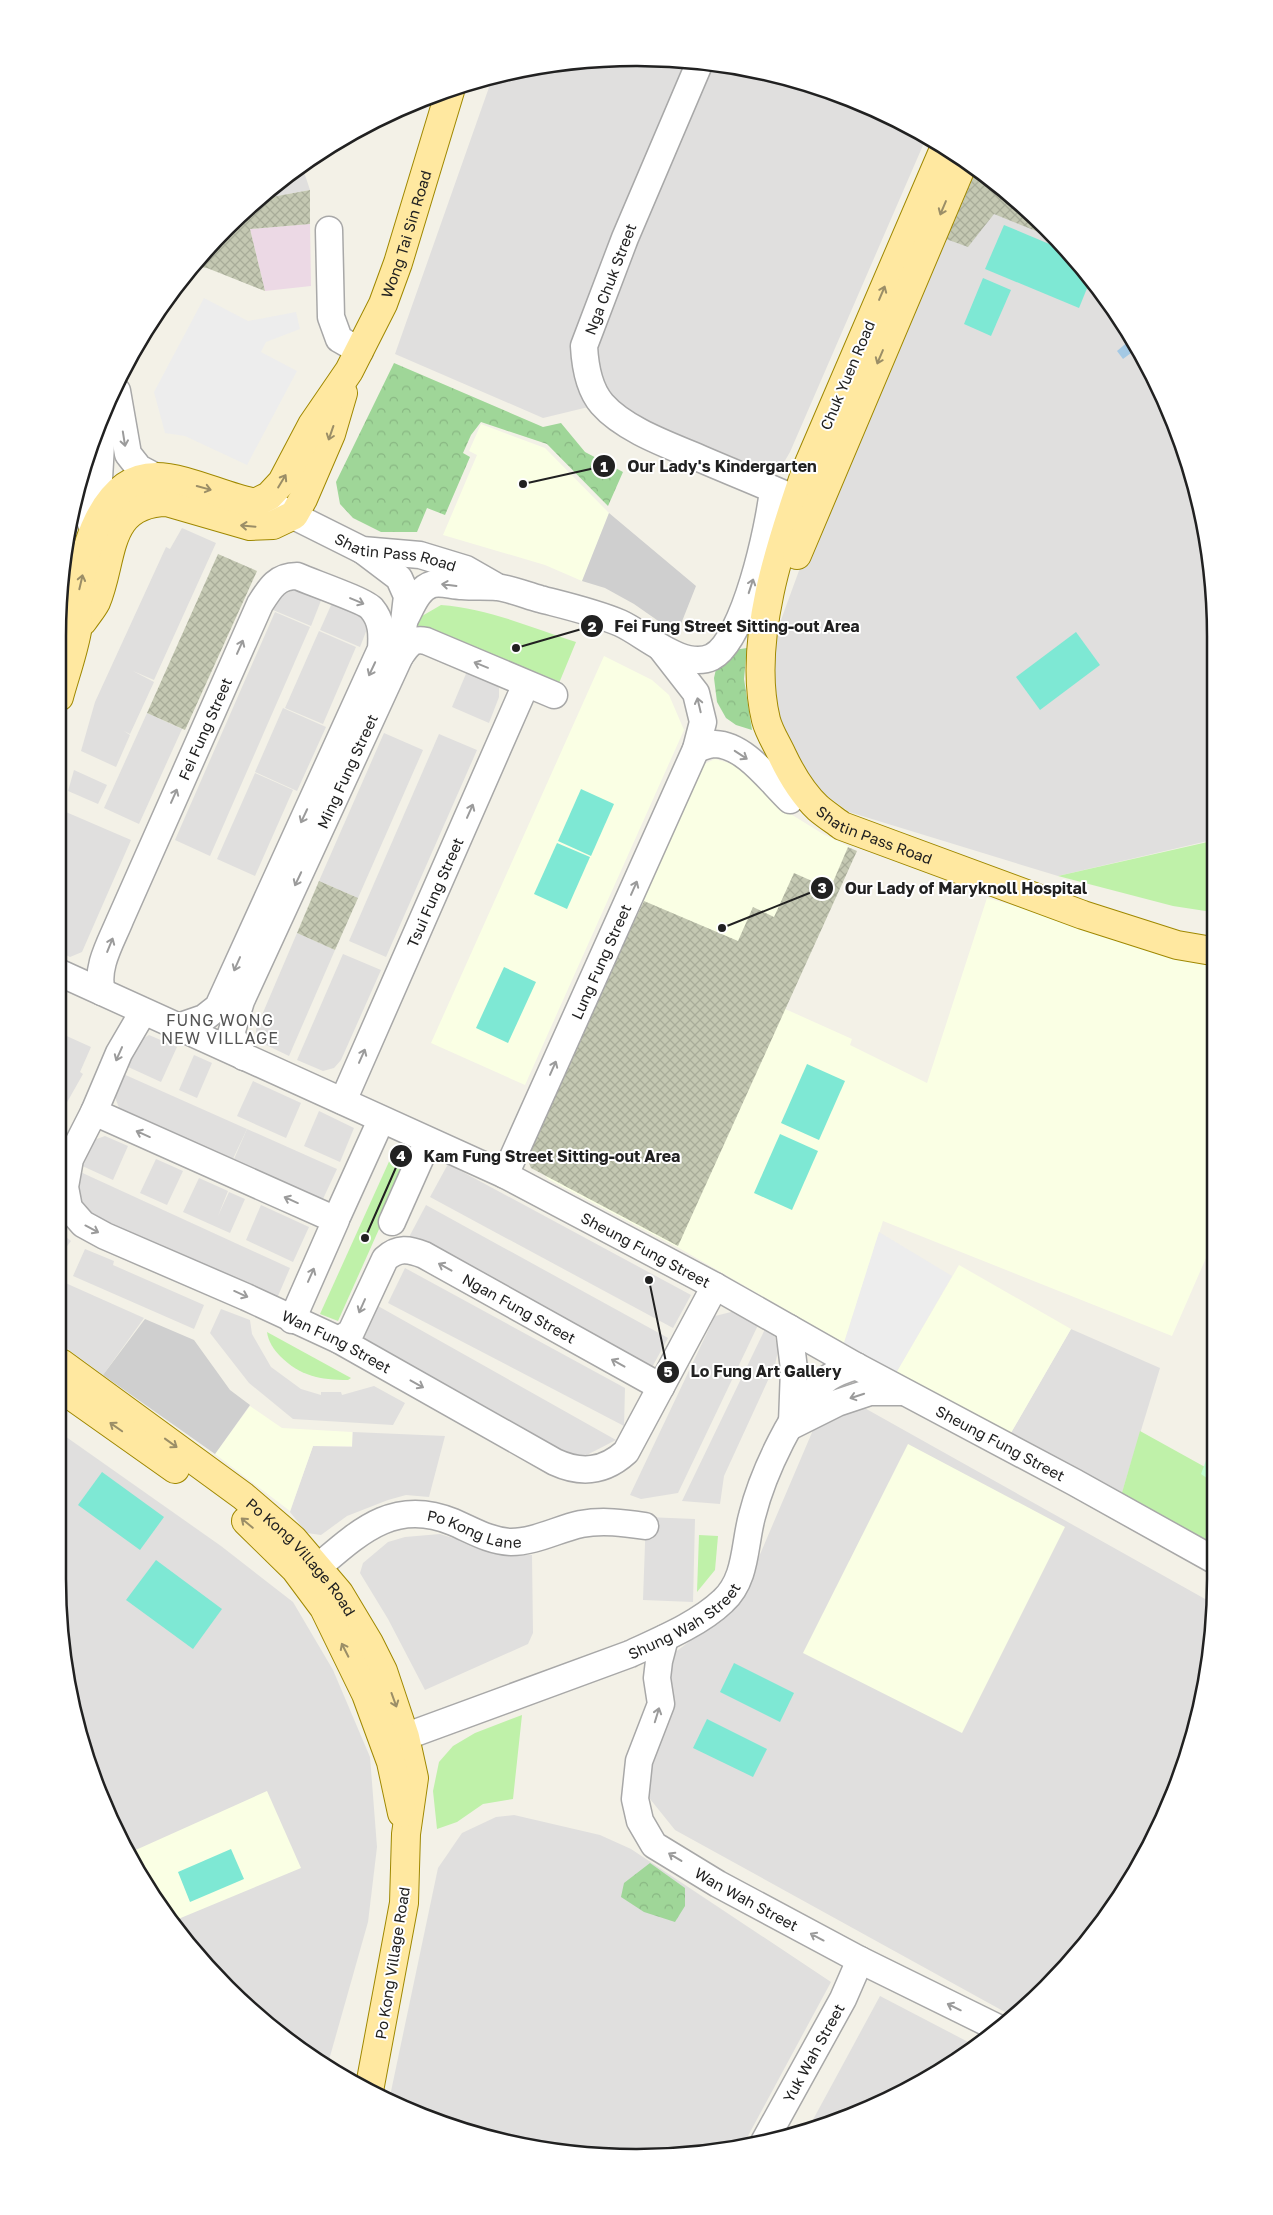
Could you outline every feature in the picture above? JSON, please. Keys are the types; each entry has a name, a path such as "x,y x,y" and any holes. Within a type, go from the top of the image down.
{"main road":[{"name":"Wong Tai Sin Road","path":"257,502 269,496 282,482 312,425 355,361 383,304 398,263 448,99"},
{"name":"Chuk Yuen Road","path":"762,650 795,499 941,155"},
{"name":"Chuk Yuen Road","path":"795,499 961,168"},
{"name":"Wong Tai Sin Road","path":"294,515 303,499 331,434 355,361"},
{"name":"Shatin Pass Road","path":"102,537 111,499 122,488 143,478 156,477 257,502"},
{"path":"66,671 77,631 78,596 102,537 117,529 128,515 140,507 155,502 167,502 250,526 273,525 294,515"},
{"name":"Shatin Pass Road","path":"762,650 762,691 767,721 790,774 817,807 842,826 878,841 1083,914 1177,945 1207,950"},
{"name":"Po Kong Village Road","path":"66,1366 243,1496 293,1539 339,1593 369,1643 395,1701 395,1740 406,1834 404,1903 372,2083"},
{"name":"Po Kong Village Road","path":"66,1392 221,1502 248,1523 295,1569 324,1608 366,1694 395,1740"}],"street":[{"name":"Nga Chuk Street","path":"697,69 622,243 584,346 585,363 598,397 614,415 653,438 795,499"},
{"path":"329,230 331,317 339,339 355,361"},
{"name":"Shatin Pass Road","path":"118,399 128,454 139,468 156,477"},
{"path":"101,442 98,496 102,537"},
{"path":"661,648 689,660 701,660 711,657 726,644 737,624 768,528 795,499"},
{"name":"Shatin Pass Road","path":"257,502 294,515 362,550 420,555 466,569 497,587"},
{"path":"82,505 102,537"},
{"name":"Ming Fung Street","path":"178,1027 204,1018 218,1007 381,649 382,633 391,623 407,596 399,578 362,550"},
{"name":"Fei Fung Street","path":"102,992 99,982 101,969 120,920 260,604 274,583 287,576 297,576 371,607 391,623"},
{"name":"Shatin Pass Road","path":"391,623 421,591 432,584 445,583 460,586 497,587 600,615 622,624 661,648"},
{"name":"Ming Fung Street","path":"244,1057 231,1034 240,1001 400,656 391,623"},
{"path":"400,656 411,642 418,640 554,695"},
{"name":"Lung Fung Street","path":"505,1174 696,749 703,722 696,693 661,648"},
{"name":"Tsui Fung Street","path":"343,1101 526,684"},
{"path":"696,749 714,744 728,747 745,756 790,800"},
{"name":"Sheung Fung Street","path":"66,976 505,1174 715,1286 856,1366 1207,1556"},
{"path":"178,1027 210,1025 240,1001"},
{"name":"Wan Fung Street","path":"66,1181 70,1159 94,1112 119,1053 143,1012"},
{"path":"94,1112 337,1217"},
{"path":"292,1320 377,1129"},
{"path":"392,1222 424,1150"},
{"name":"Wan Fung Street","path":"66,1192 69,1208 83,1224 105,1236 246,1297 292,1320 339,1340 555,1462 579,1470 601,1468 611,1464 626,1452 715,1286"},
{"name":"Ngan Fung Street","path":"339,1340 351,1332 385,1258 398,1250 406,1249 424,1255 661,1387"},
{"path":"789,1328 794,1370 791,1426"},
{"name":"Shung Wah Street","path":"395,1740 630,1654 666,1638 723,1601 734,1586 743,1566 757,1497 767,1468 808,1399 827,1379 841,1370 856,1366"},
{"path":"791,1426 837,1402 870,1392 905,1392"},
{"name":"Po Kong Lane","path":"318,1567 362,1530 389,1517 402,1515 426,1514 438,1516 483,1536 512,1542 593,1522 645,1526"},
{"name":"Wan Wah Street","path":"666,1638 658,1660 657,1678 661,1704 639,1760 635,1799 640,1822 654,1845 718,1884 860,1960 991,2025"},
{"path":"630,1654 645,1664 657,1678"},
{"name":"Yuk Wah Street","path":"769,2133 843,1998 860,1960"}],"shaded area":[{"path":"599,67 674,67 711,71 748,77 820,97 889,125 924,144 790,452 783,464 751,471 605,403 543,418 395,354 490,86 525,77"},
{"path":"965,171 984,184 1040,233 1089,289 1111,320 1148,384 1176,453 1196,525 1206,599 1207,841 1058,876 849,812 812,785 783,736 770,697 771,661 781,620 808,546"},
{"path":"304,173 310,190 274,197"},
{"path":"972,176 1039,232 994,214 968,247 946,239"},
{"path":"310,190 310,224 250,229 265,291 203,267 233,233 274,197"},
{"path":"310,224 311,286 265,291 250,229"},
{"path":"1004,225 1050,244 1087,287 1079,308 985,269"},
{"path":"983,278 1011,290 991,336 964,324"},
{"path":"204,298 248,321 296,312 300,329 266,342 261,352 297,371 247,465 185,436 165,433 154,392"},
{"path":"1126,344 1131,353 1123,359 1117,351"},
{"path":"481,424 545,448 609,513 582,581 545,565 443,535 477,455 469,451"},
{"path":"609,513 696,586 677,634 634,604 605,588 582,581"},
{"path":"182,528 216,543 154,680 133,671 154,682 130,734 124,731 130,735 116,767 81,751 95,702 166,547 170,549"},
{"path":"218,554 257,571 185,730 147,713"},
{"path":"298,588 322,598 311,626 273,610 279,597"},
{"path":"332,603 360,615 367,629 360,647 320,630"},
{"path":"275,612 310,627 210,856 175,840"},
{"path":"319,631 356,647 323,724 285,708"},
{"path":"1076,632 1100,665 1040,710 1016,677"},
{"path":"604,656 652,680 669,695 684,730 525,1085 431,1043"},
{"path":"468,669 496,684 499,688 499,697 489,723 452,707"},
{"path":"283,708 326,727 297,791 255,772"},
{"path":"147,713 182,729 139,824 104,808"},
{"path":"384,733 423,750 358,898 319,881"},
{"path":"439,734 477,750 386,957 349,941"},
{"path":"715,759 736,765 789,813 823,834 852,848 783,1008 852,1039 850,1045 927,1083 987,898 1207,961 1207,1256 1172,1336 883,1221 844,1343 679,1248 548,1179 538,1168 535,1140 698,767"},
{"path":"74,770 107,785 98,804 68,791"},
{"path":"255,773 293,790 255,876 217,859"},
{"path":"581,789 614,804 591,856 558,841"},
{"path":"66,812 131,840 82,952 70,957 66,955"},
{"path":"557,843 590,857 567,909 534,894"},
{"path":"848,847 857,851 678,1246 531,1168 525,1154 532,1135 644,901 738,941 753,907 774,917 794,873 830,889"},
{"path":"319,881 358,898 335,950 297,933"},
{"path":"297,933 335,950 289,1056 262,1043 256,1034 256,1029"},
{"path":"343,954 381,970 341,1060 334,1068 323,1071 297,1060"},
{"path":"504,967 536,982 508,1043 476,1028"},
{"path":"149,1035 177,1047 161,1082 126,1066 136,1043"},
{"path":"66,1036 91,1047 80,1072 83,1074 66,1104"},
{"path":"194,1055 212,1063 197,1098 179,1090"},
{"path":"807,1064 845,1081 819,1140 781,1123"},
{"path":"121,1073 247,1129 231,1163 121,1113 113,1092"},
{"path":"253,1081 301,1103 286,1138 237,1116"},
{"path":"319,1111 354,1128 340,1162 304,1146"},
{"path":"247,1129 337,1169 322,1201 231,1166"},
{"path":"780,1134 818,1151 792,1210 754,1193"},
{"path":"105,1136 128,1146 113,1180 78,1164 88,1142"},
{"path":"156,1159 183,1171 167,1205 140,1193"},
{"path":"448,1164 691,1295 673,1328 430,1197"},
{"path":"76,1170 290,1268 275,1303 98,1222 78,1199"},
{"path":"199,1178 228,1191 218,1216 229,1192 245,1199 230,1233 183,1212"},
{"path":"261,1205 309,1227 293,1262 246,1240"},
{"path":"426,1205 668,1338 650,1371 408,1239"},
{"path":"879,1232 952,1276 896,1373 844,1343"},
{"path":"66,1237 71,1241 66,1248"},
{"path":"85,1249 114,1261 113,1265 204,1305 194,1329 73,1276"},
{"path":"959,1265 1071,1329 1008,1438 896,1373"},
{"path":"405,1268 625,1388 624,1426 388,1303"},
{"path":"66,1283 144,1318 103,1375 66,1348"},
{"path":"378,1306 616,1440 577,1460 361,1337"},
{"path":"221,1309 250,1320 252,1334 271,1367 301,1389 321,1395 321,1392 341,1392 342,1395 374,1386 405,1403 393,1425 293,1419 249,1383 210,1333"},
{"path":"735,1311 759,1323 678,1493 641,1499 630,1495 715,1316"},
{"path":"145,1319 194,1340 230,1390 250,1405 215,1454 103,1375"},
{"path":"766,1327 775,1337 778,1351 775,1365 724,1476 720,1504 682,1501"},
{"path":"1071,1329 1160,1368 1121,1496 1008,1438"},
{"path":"250,1406 282,1428 352,1432 352,1446 313,1446 290,1511 215,1454"},
{"path":"861,1406 1206,1600 1202,1653 1196,1690 1187,1726 1163,1797 1148,1831 1111,1895 1089,1926 1040,1982 1006,2012 675,1830 642,1789 665,1660 724,1615 744,1592 816,1423"},
{"path":"353,1432 445,1436 429,1497 406,1495 388,1500 347,1516 321,1535 307,1533 290,1512 313,1446 352,1447"},
{"path":"66,1437 221,1546 293,1602 333,1670 370,1757 377,1847 368,1922 329,2059 289,2031 233,1982 184,1926 162,1895 125,1831 110,1797 97,1762 77,1690 67,1616"},
{"path":"908,1444 1065,1527 962,1733 803,1653"},
{"path":"102,1472 164,1517 140,1550 78,1505"},
{"path":"646,1517 695,1519 693,1602 643,1600"},
{"path":"440,1534 507,1555 532,1555 533,1633 528,1644 425,1690 388,1619 360,1573 363,1563 388,1542 405,1537"},
{"path":"156,1560 222,1609 193,1649 126,1600"},
{"path":"734,1663 794,1693 780,1722 720,1692"},
{"path":"707,1719 767,1749 753,1777 693,1748"},
{"path":"267,1791 301,1868 179,1919 162,1895 135,1850"},
{"path":"514,1815 600,1835 631,1849 831,1982 747,2138 674,2148 599,2148 562,2144 525,2138 489,2129 453,2118 391,2093 438,1868 462,1833 496,1817"},
{"path":"231,1849 244,1879 190,1902 178,1872"},
{"path":"880,1996 968,2042 922,2072 889,2090 813,2120"}],"green space":[{"path":"394,363 543,427 561,423 585,452 623,472 608,506 547,444 481,422 471,435 463,453 470,457 445,515 427,508 417,532 381,532 353,518 340,504 336,482"},
{"path":"441,605 492,614 576,642 557,688 415,629 422,616"},
{"path":"747,648 744,679 752,730 736,725 726,718 717,702 714,678 716,669 734,650"},
{"path":"1207,842 1207,911 1173,906 1058,876"},
{"path":"392,1155 409,1162 338,1321 320,1314"},
{"path":"267,1332 351,1378 348,1380 319,1378 295,1368 276,1351 270,1342"},
{"path":"1140,1431 1207,1468 1207,1543 1121,1496"},
{"path":"1207,1458 1207,1478 1201,1474"},
{"path":"699,1535 718,1536 715,1570 697,1592"},
{"path":"522,1715 513,1799 483,1804 457,1822 437,1829 433,1791 439,1762 453,1746 475,1733"},
{"path":"650,1863 685,1888 685,1906 675,1922 644,1912 621,1897 624,1883"}],"place":[{"name":"Our Lady's Kindergarten","path":"523,484"},
{"name":"Fei Fung Street Sitting-out Area","path":"516,648"},
{"name":"Our Lady of Maryknoll Hospital","path":"722,928"},
{"name":"Kam Fung Street Sitting-out Area","path":"365,1238"},
{"name":"Lo Fung Art Gallery","path":"649,1280"}],"district":[{"name":"FUNG WONG NEW VILLAGE","path":"220,1029"}]}
